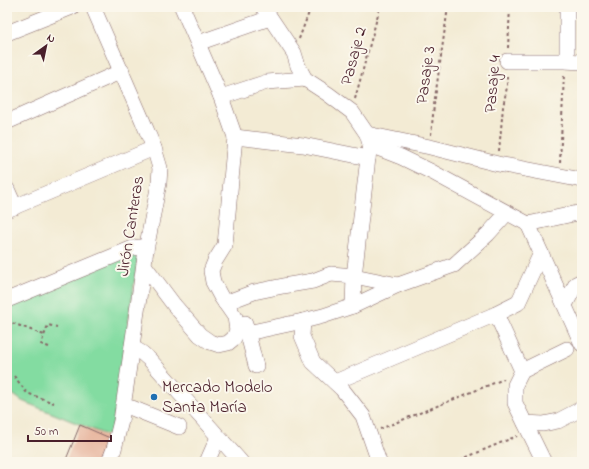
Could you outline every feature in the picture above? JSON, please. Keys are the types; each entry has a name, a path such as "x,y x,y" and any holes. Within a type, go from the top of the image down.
{"street":[{"path":"7,33 72,7"},
{"name":"Jirón Canteras","path":"92,7 122,71 154,148 160,168 159,184 146,250 124,406 120,427 109,462"},
{"path":"182,7 221,96 235,137 225,245 215,261 212,271 213,282 221,298 232,301 254,292 312,281 331,274 354,276 398,285"},
{"path":"565,57 567,7"},
{"path":"198,43 267,12 294,53 298,66 305,79 352,112 369,146 354,276 353,306"},
{"path":"507,61 565,57 582,62"},
{"path":"7,122 122,71"},
{"path":"221,96 267,82 305,79"},
{"path":"235,137 303,145 430,147 498,164 582,180"},
{"path":"369,146 402,157 528,224 582,344"},
{"path":"7,189 11,209 154,148"},
{"path":"528,224 582,212"},
{"path":"247,333 323,316 353,306 398,285 454,265 488,234 507,213"},
{"path":"7,300 133,248 140,247 146,250"},
{"path":"335,382 496,314 518,303 541,253"},
{"path":"144,265 174,305 200,335 210,342 219,345 228,343 234,338 237,330 232,301"},
{"path":"565,305 576,284 582,281"},
{"path":"232,301 247,333 256,366"},
{"path":"496,314 522,371"},
{"path":"303,321 302,336 313,362 342,389 363,416 380,462"},
{"path":"132,347 150,360 241,462"},
{"path":"544,462 515,403 515,385 522,371 567,349"},
{"path":"124,406 178,427"},
{"path":"527,427 558,420 581,409"},
{"path":"207,462 218,437"}],"path":[{"path":"294,53 311,7"},
{"name":"Pasaje 2","path":"352,112 380,7"},
{"name":"Pasaje 3","path":"430,147 434,105 448,7"},
{"name":"Pasaje 4","path":"498,164 503,107 507,87 510,7"},
{"path":"559,176 565,57"},
{"path":"7,321 44,335"},
{"path":"49,348 41,344 44,335 48,325 56,327"},
{"path":"369,433 522,371"},
{"path":"14,376 27,393 54,404"},
{"path":"455,462 527,427"}],"green space":[{"path":"133,252 138,258 111,437 22,401 7,390 7,306"}],"building":[{"path":"80,425 110,438 101,462 65,462"}],"place":[{"name":"Mercado Modelo Santa María","path":"154,397"}]}
